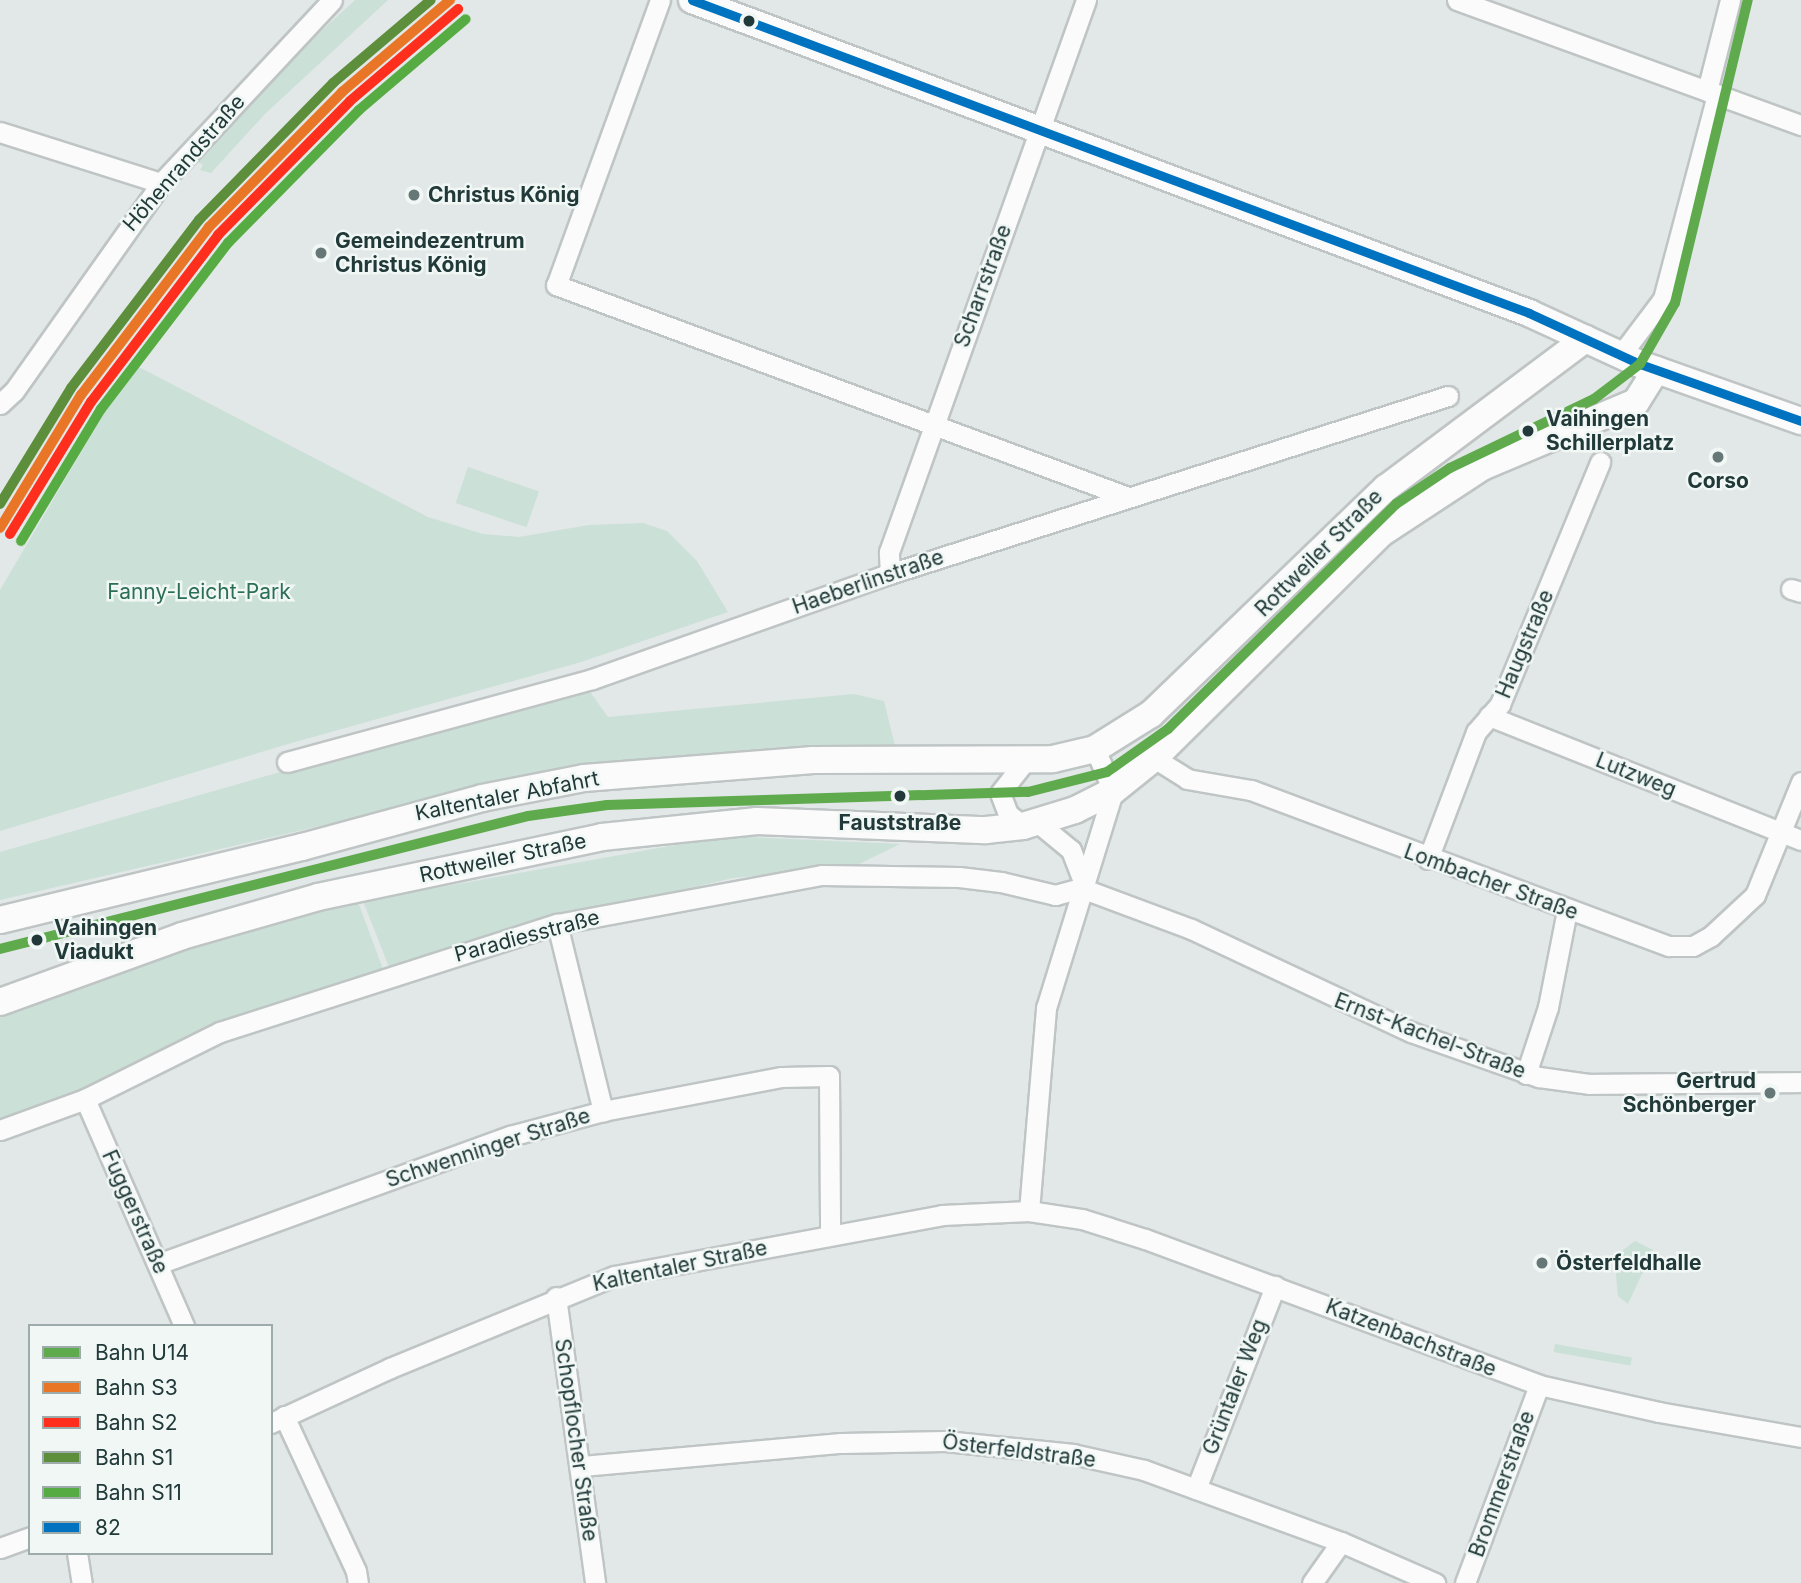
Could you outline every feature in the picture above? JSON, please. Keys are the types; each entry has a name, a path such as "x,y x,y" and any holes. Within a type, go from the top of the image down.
{"main road":[{"path":"692,0 1038,132 1529,313 1620,356 1801,421"},
{"name":"Rottweiler Straße","path":"1027,760 1073,757 1125,733 1161,705 1385,488 1585,339"},
{"name":"Rottweiler Straße","path":"0,1002 170,940 318,897 602,836 757,821 947,831 1030,824 1113,791 1154,758 1380,534 1482,467 1636,402 1657,370"},
{"name":"Kaltentaler Abfahrt","path":"0,920 302,847 482,798 584,778 813,760 1027,760"}],"street":[{"name":"Höhenrandstraße","path":"0,404 14,391 161,183 332,0"},
{"path":"660,0 556,285 1128,497"},
{"name":"Scharrstraße","path":"890,574 890,552 1086,0"},
{"path":"1457,0 1801,125"},
{"path":"1620,356 1663,299 1712,93 1730,0"},
{"path":"0,132 161,183"},
{"name":"Haeberlinstraße","path":"287,762 592,679 890,574 1448,396"},
{"name":"Haugstraße","path":"1428,859 1476,732 1500,704 1600,463"},
{"name":"Lutzweg","path":"1489,716 1792,837"},
{"path":"1030,1211 1046,1008 1082,884 1113,791 1095,749"},
{"name":"Lombacher Straße","path":"1154,758 1187,779 1251,790 1648,942 1693,946 1711,936 1755,895 1792,837 1801,782"},
{"path":"1027,760 1000,793 1008,814 1030,824 1071,850 1082,884"},
{"name":"Paradiesstraße","path":"0,1130 85,1099 220,1032 557,924 822,875 959,877 1055,895 1082,884"},
{"name":"Ernst-Kachel-Straße","path":"1082,884 1191,929 1357,1010 1526,1074 1590,1084 1801,1082"},
{"path":"1526,1074 1548,1007 1567,910"},
{"path":"557,924 603,1111"},
{"name":"Schwenninger Straße","path":"158,1264 510,1136 603,1111 782,1077 830,1076 830,1233"},
{"name":"Fuggerstraße","path":"85,1099 183,1324"},
{"name":"Kaltentaler Straße","path":"277,1420 556,1297 614,1276 830,1233 942,1215 1030,1211"},
{"name":"Katzenbachstraße","path":"1030,1211 1082,1219 1275,1286 1539,1385 1604,1401 1801,1437"},
{"name":"Grüntaler Weg","path":"1196,1489 1275,1286"},
{"name":"Schopflocher Straße","path":"556,1297 583,1466 595,1583"},
{"name":"Brommerstraße","path":"1465,1583 1539,1385"},
{"path":"277,1420 356,1571 358,1583"},
{"name":"Österfeldstraße","path":"583,1466 841,1443 945,1441 1073,1454 1144,1470 1341,1542 1435,1583"},
{"path":"0,1548 28,1538"},
{"path":"1312,1583 1341,1542"},
{"path":"77,1555 82,1583"}],"green space":[{"path":"355,0 388,0 265,114 211,173 200,170 203,165 196,161 207,148 293,57"},
{"name":"Fanny-Leicht-Park","path":"133,364 428,517 483,534 519,537 589,525 643,523 667,531 697,561 728,612 581,662 288,744 0,831 0,590"},
{"path":"468,467 539,491 527,527 456,503"},
{"path":"585,685 608,717 854,694 884,701 895,746 627,760 532,777 0,900 0,852"},
{"path":"726,836 900,844 851,868 733,878 510,930 389,967 363,901"},
{"path":"358,902 383,969 220,1023 88,1087 0,1119 0,1012 156,958"},
{"path":"1635,1241 1653,1250 1628,1304 1618,1296 1616,1275 1622,1251"},
{"path":"1555,1344 1632,1358 1630,1365 1554,1352"}],"rail line":[{"name":"S1","path":"0,504 71,388 199,220 333,83 431,0"},
{"name":"S3","path":"0,528 81,395 209,227 342,92 450,0"},
{"name":"U14","path":"0,949 528,816 607,805 1028,792 1107,772 1168,729 1396,504 1450,468 1594,399 1640,364 1675,303 1748,0"},
{"name":"S2","path":"10,534 91,402 218,235 350,101 458,9"},
{"name":"S11","path":"21,541 101,409 228,243 359,110 466,19"}],"transit line":[{"name":"82","path":"692,0 1529,313 1640,364 1801,421"}],"place":[{"name":"Christus König","path":"414,195"},
{"name":"Gemeindezentrum Christus König","path":"321,253"},
{"name":"Vaihingen Schillerplatz","path":"1528,431"},
{"name":"Corso","path":"1718,457"},
{"name":"Fauststraße","path":"900,796"},
{"name":"Vaihingen Viadukt","path":"37,940"},
{"name":"Gertrud Schönberger","path":"1770,1093"},
{"name":"Österfeldhalle","path":"1542,1263"}]}
